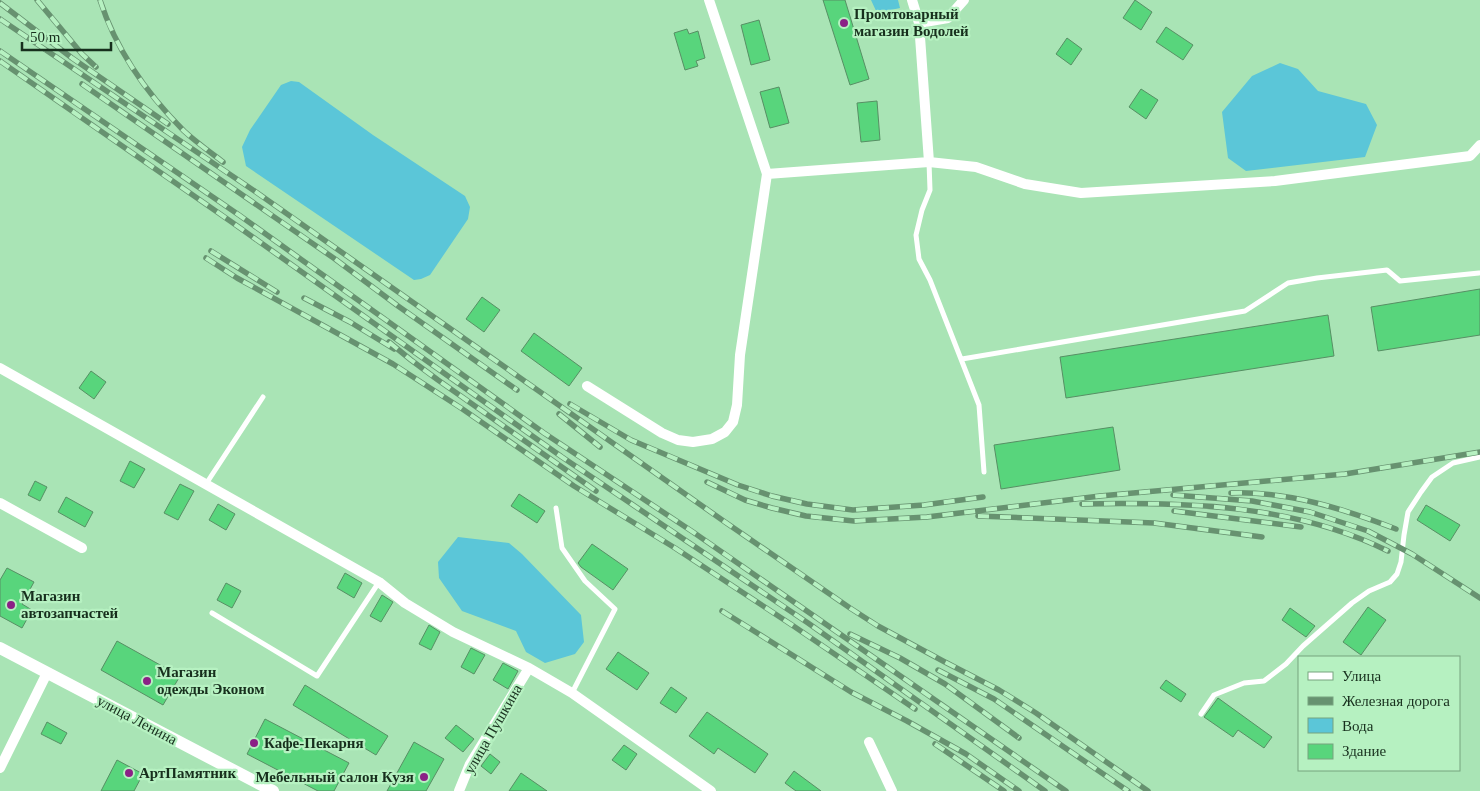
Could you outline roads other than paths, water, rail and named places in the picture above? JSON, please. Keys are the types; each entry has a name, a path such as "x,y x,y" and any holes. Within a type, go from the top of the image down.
{"street":[{"path":"587,386 662,434 678,440 693,442 712,439 725,432 733,422 737,405 740,355 767,174 709,0"},
{"path":"912,0 919,23 929,162"},
{"path":"919,23 948,18 964,0"},
{"path":"767,174 929,162 976,167 1025,184 1081,193 1275,181 1470,156 1480,145"},
{"path":"0,368 380,582 406,603 453,632 529,668 572,693 711,791"},
{"path":"0,503 82,548"},
{"name":"улица Ленина","path":"0,648 274,791"},
{"name":"улица Пушкина","path":"460,791 470,764 529,668"},
{"path":"0,768 47,673"},
{"path":"869,742 892,791"}],"lane":[{"path":"929,162 930,190 922,210 916,235 919,259 930,280 980,405 984,472"},
{"path":"962,359 1245,311 1288,283 1317,278 1387,270 1400,281 1479,273"},
{"path":"206,484 263,397"},
{"path":"1200,714 1214,695 1244,683 1264,681 1286,664 1303,646 1352,603 1369,591 1390,582 1397,574 1401,562 1408,512 1421,492 1432,477 1453,463 1480,457"},
{"path":"556,508 557,525 562,548 585,581 615,609 572,693"},
{"path":"212,613 317,676 380,582"}],"water":[{"path":"871,0 898,0 900,8 877,13"},
{"path":"1280,63 1298,69 1318,91 1366,104 1377,125 1365,157 1246,171 1228,158 1222,112 1252,76"},
{"path":"291,81 299,82 373,135 465,196 470,207 468,219 430,275 414,280 246,166 242,147 250,130 281,85"},
{"path":"458,537 509,543 522,554 581,615 584,642 575,654 545,663 526,652 516,631 462,611 439,578 438,562"}],"railway":[{"path":"37,0 82,54 96,67"},
{"path":"100,0 124,54 145,86 184,131 223,162"},
{"path":"0,3 72,58 168,124"},
{"path":"0,19 256,192 850,608 878,626 999,690 1036,713 1148,791"},
{"path":"0,51 239,215 544,433 693,532 1066,791"},
{"path":"0,61 233,223 562,457 808,623 1045,791"},
{"path":"82,84 335,259 517,390"},
{"path":"211,251 277,292"},
{"path":"206,258 237,278 393,364 461,408 574,486 675,548 792,625 915,709"},
{"path":"304,298 350,322 394,349"},
{"path":"389,342 438,380 596,491"},
{"path":"570,404 631,440 738,485 772,496 807,504 853,510 924,505 983,497"},
{"path":"559,414 600,447"},
{"path":"707,482 745,500 772,508 806,516 854,521 927,517 1100,496 1345,474 1480,452"},
{"path":"1231,493 1252,493 1295,498 1336,508 1396,529"},
{"path":"1173,495 1252,501 1310,512 1368,531 1412,554 1480,598"},
{"path":"1082,504 1160,504 1238,509 1277,515 1315,524 1352,535 1388,551"},
{"path":"1174,511 1301,527"},
{"path":"978,516 1154,523 1262,537"},
{"path":"722,611 851,692 966,754 1019,791"},
{"path":"850,634 900,658 945,684 1019,738"},
{"path":"938,670 994,699 1128,791"},
{"path":"935,744 1004,791"}],"place":[{"name":"Промтоварный магазин Водолей","path":"844,23"},
{"name":"Магазин автозапчастей","path":"11,605"},
{"name":"Магазин одежды Эконом","path":"147,681"},
{"name":"Кафе-Пекарня","path":"254,743"},
{"name":"АртПамятник","path":"129,773"},
{"name":"Мебельный салон Кузя","path":"424,777"}]}
